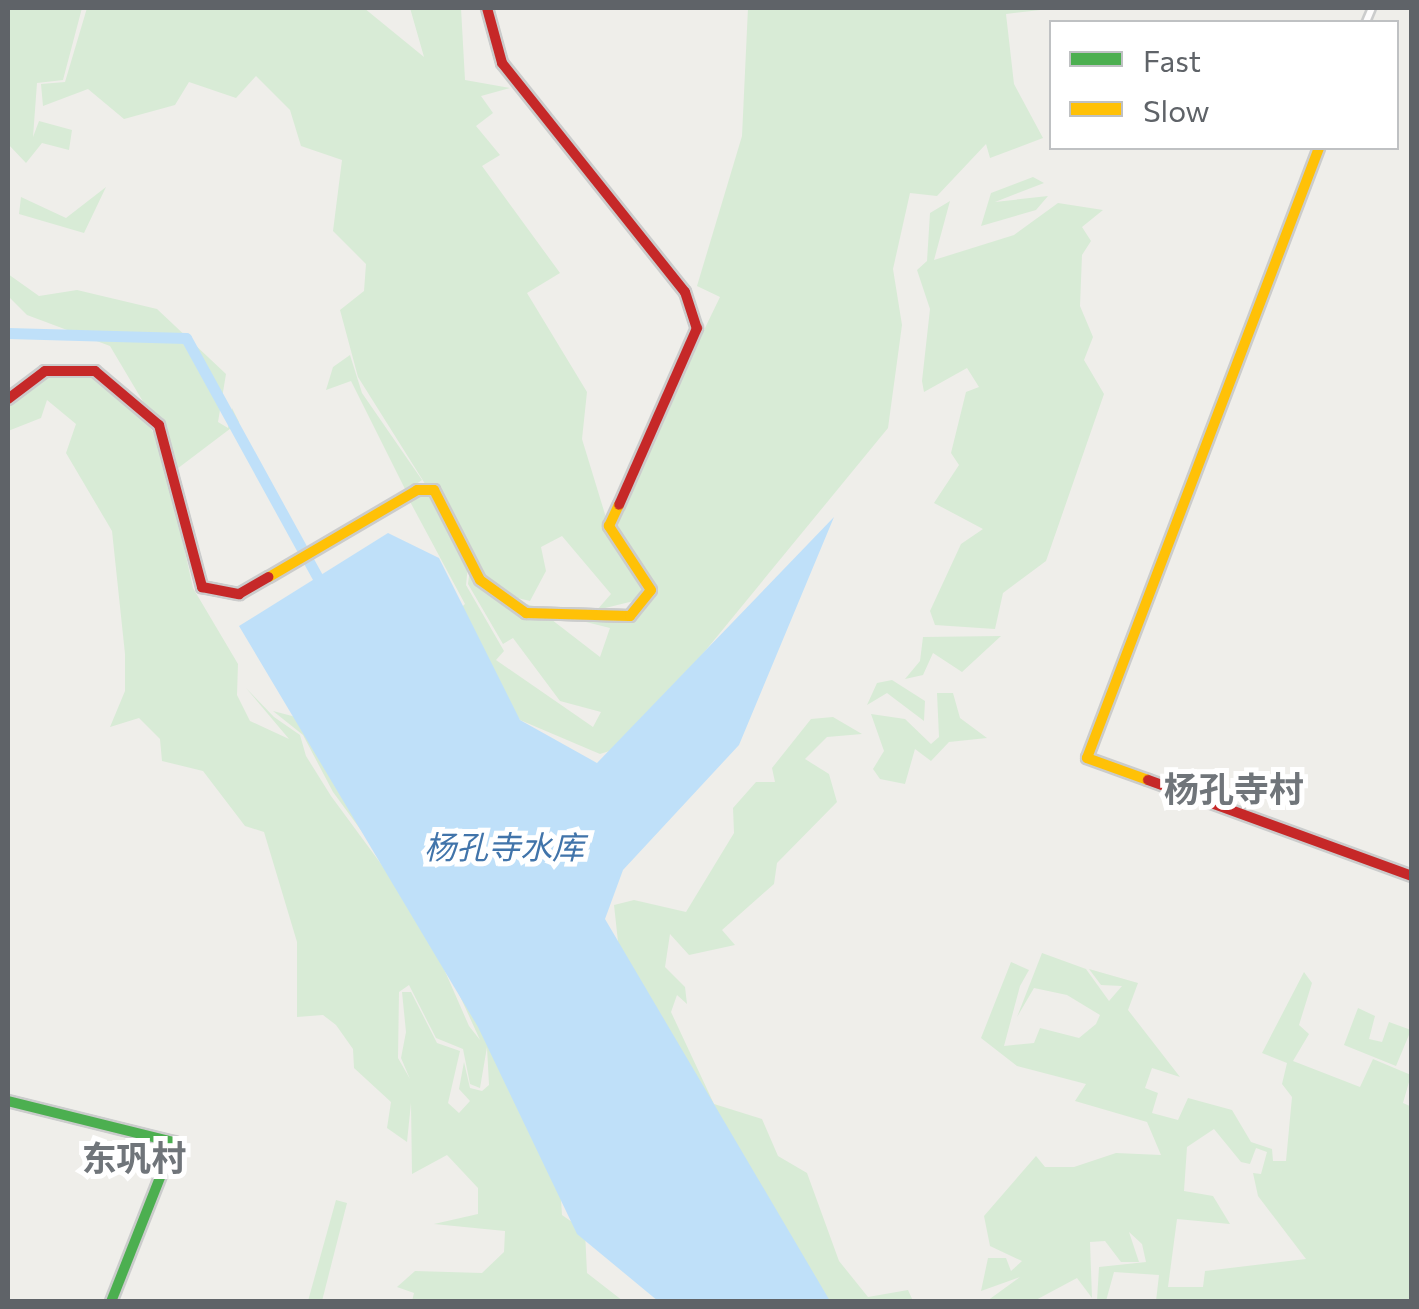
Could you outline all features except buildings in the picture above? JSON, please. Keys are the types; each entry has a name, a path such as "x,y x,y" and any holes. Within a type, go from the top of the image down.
{"street":[{"path":"8,400 44,371 94,372 159,424 202,587 240,594 418,490 434,490 480,580 526,613 630,616 652,590 609,526 697,328 685,292 502,63 487,8"},
{"path":"1317,150 1086,758 1412,876"},
{"path":"8,1101 174,1142 111,1302"}],"green space":[{"path":"8,8 82,8 63,80 37,83 33,137 39,121 72,130 69,150 42,143 26,163 8,144"},
{"path":"87,8 364,8 424,57 410,8 461,8 465,80 510,88 481,96 493,113 476,126 500,155 482,166 560,273 527,293 587,392 582,439 615,547 647,584 642,599 597,610 611,594 562,536 541,547 546,571 530,601 493,592 358,377 340,310 364,291 366,264 333,231 342,160 301,146 290,110 256,76 236,98 189,82 175,105 124,119 88,89 43,106 41,84 65,82"},
{"path":"748,8 1058,8 1006,14 1014,84 1043,138 990,158 986,144 937,196 910,193 893,269 902,325 888,428 628,745 600,754 520,720 446,622 465,604 407,496 425,484 468,566 466,585 504,651 496,660 593,727 601,712 560,701 513,638 503,644 468,584 470,568 490,595 534,606 600,657 610,628 586,622 587,614 620,615 651,594 612,520 720,297 697,286 742,136"},
{"path":"1033,177 1044,183 995,202 1048,196 1036,210 981,226 991,193"},
{"path":"106,187 84,233 19,214 21,197 66,218"},
{"path":"950,201 934,260 1014,235 1058,203 1103,210 1082,227 1091,241 1082,255 1080,306 1093,337 1084,360 1104,394 1046,561 1003,593 995,629 935,625 930,611 961,544 983,529 934,503 959,465 951,453 966,392 979,387 967,368 924,392 922,381 930,309 917,270 927,261 930,213"},
{"path":"8,274 39,296 77,290 157,309 226,374 218,422 228,428 232,408 239,422 169,475 164,437 110,346 27,315 8,296"},
{"path":"350,355 362,393 422,480 406,491 351,381 326,390 333,367"},
{"path":"83,366 134,401 162,447 193,588 238,664 237,695 250,721 289,739 246,688 274,717 300,735 306,756 331,796 423,921 469,1026 480,1040 423,915 333,792 303,735 273,711 338,728 375,839 438,920 560,1184 562,1215 585,1231 587,1273 623,1301 412,1301 414,1293 397,1287 415,1271 482,1273 504,1252 505,1231 434,1224 478,1214 478,1188 447,1155 412,1174 411,1103 407,1142 387,1128 391,1102 354,1068 353,1049 336,1025 323,1015 297,1017 297,942 264,832 245,826 203,771 162,761 160,739 139,718 110,727 125,691 112,531 66,453 76,424 47,400 41,418 8,431 8,396 38,367","holes":["409,985 436,1038 463,1049 470,1084 480,1088 487,1047 489,1085 482,1091 470,1088 464,1062 459,1089 470,1101 459,1113 448,1103 460,1051 437,1043 411,992 402,992 406,1032 401,1058 410,1079 398,1058 399,992"]},
{"path":"1001,636 962,672 933,653 923,675 905,679 920,661 923,637"},
{"path":"892,680 925,701 924,721 887,693 867,705 877,683"},
{"path":"937,693 953,693 960,718 987,738 949,742 931,761 915,749 905,784 880,779 873,769 884,751 871,714 905,719 931,744 939,737"},
{"path":"833,717 862,734 827,737 805,759 829,774 837,802 777,863 774,884 722,930 735,945 689,955 670,934 665,967 685,987 687,1004 677,995 671,1012 714,1104 762,1119 778,1156 807,1173 839,1261 868,1297 908,1290 913,1301 792,1301 621,969 614,905 634,900 686,912 734,833 733,808 756,782 775,782 772,768 811,719"},
{"path":"1042,953 1086,969 1109,1001 1122,986 1101,985 1089,969 1138,983 1128,1010 1180,1077 1152,1068 1145,1088 1158,1093 1152,1113 1178,1120 1188,1098 1232,1110 1251,1142 1272,1149 1273,1161 1286,1161 1292,1097 1282,1084 1287,1063 1262,1053 1304,972 1312,983 1299,1025 1309,1034 1293,1061 1360,1087 1373,1059 1411,1075 1403,1103 1412,1107 1411,1301 1156,1301 1159,1275 1114,1272 1106,1301 1097,1301 1099,1267 1146,1262 1142,1244 1129,1232 1139,1262 1121,1262 1105,1241 1090,1242 1092,1298 1077,1278 1034,1301 987,1301 1020,1277 981,1291 988,1258 1006,1258 1011,1271 1022,1261 990,1246 984,1216 1036,1156 1045,1167 1074,1167 1116,1153 1161,1155 1147,1122 1075,1101 1086,1084 1017,1066 981,1038 1011,962 1029,970 1020,986 1004,1046 1034,1043 1040,1028 1079,1038 1096,1024 1100,1015 1067,995 1034,988 1017,1017","holes":["1214,1129 1241,1162 1250,1164 1256,1148 1267,1152 1261,1174 1253,1173 1258,1196 1306,1259 1205,1271 1203,1287 1168,1287 1177,1219 1230,1224 1213,1196 1184,1191 1187,1147"]},
{"path":"1358,1008 1375,1016 1369,1039 1382,1042 1389,1022 1411,1030 1396,1066 1344,1045"},
{"path":"336,1200 347,1203 322,1301 308,1301"}],"water":[{"name":"杨孔寺水库","path":"834,517 739,745 623,870 605,919 830,1301 658,1301 577,1234 478,1027 239,626 388,533 439,558 520,720 597,763"}],"waterway":[{"path":"8,333 186,338 324,589"}],"traffic: fast":[{"path":"8,1101 174,1142 111,1302"}],"traffic: slow":[{"path":"1148,780 1087,758 1318,150"},
{"path":"269,577 417,490 434,490 480,580 526,613 630,616 651,590 609,526 619,505"}],"traffic: jam":[{"path":"487,8 502,63 685,292 697,328 619,505"},
{"path":"8,399 45,371 95,371 159,425 202,587 239,594 269,577"},
{"path":"1148,780 1412,876"}],"district":[{"name":"杨孔寺村","path":"1234,788"},
{"name":"东巩村","path":"134,1157"}]}
